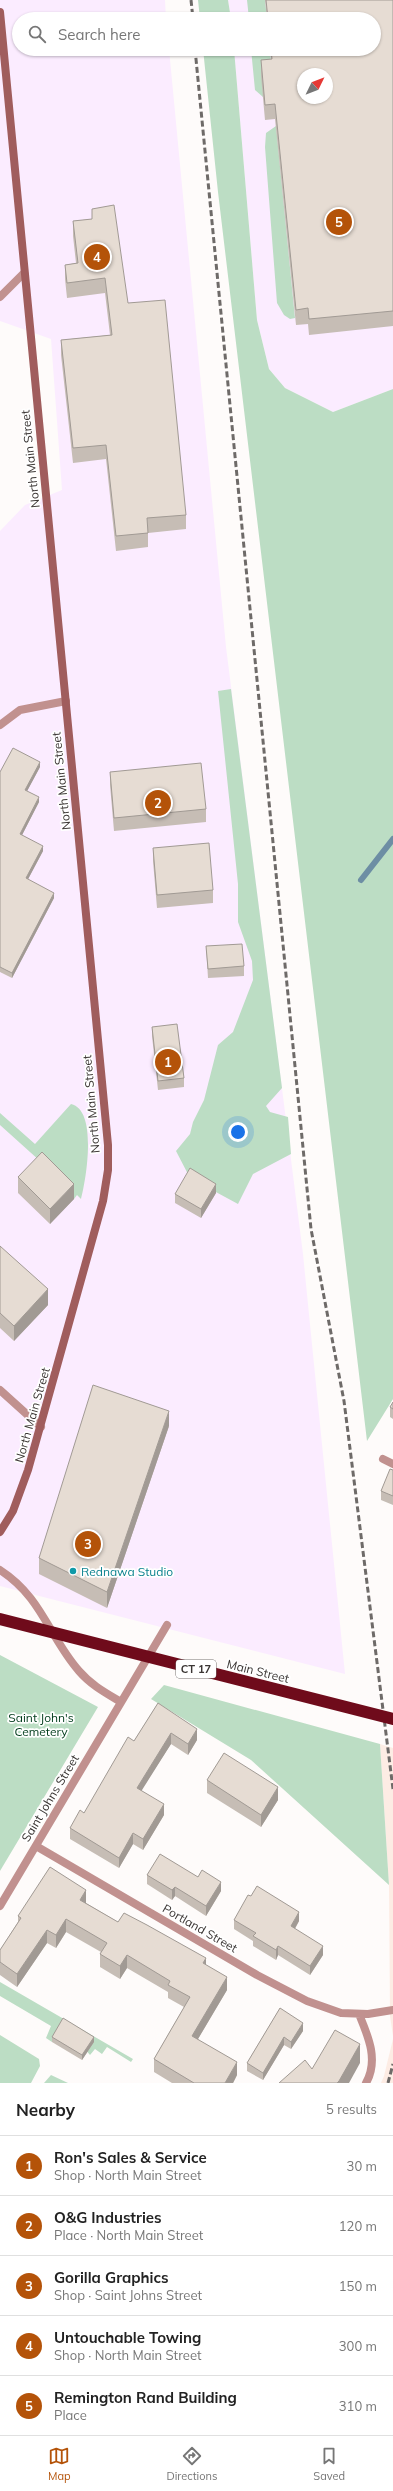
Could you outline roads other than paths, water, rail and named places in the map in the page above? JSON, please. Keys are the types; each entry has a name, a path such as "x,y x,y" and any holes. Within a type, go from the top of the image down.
{"highway":[{"name":"Main Street","path":"0,1619 393,1719"}],"street":[{"name":"North Main Street","path":"0,12 107,1138 108,1170 103,1201 22,1492 0,1532"},
{"path":"0,297 24,273"},
{"path":"0,725 20,710 66,701"},
{"path":"0,1390 41,1427"},
{"path":"383,1459 393,1464"},
{"path":"0,1570 24,1589 41,1610 78,1670 94,1685 121,1702"},
{"name":"Saint Johns Street","path":"0,1906 167,1625"},
{"name":"Portland Street","path":"36,1846 272,1983 329,2010 359,2014 393,2010"},
{"path":"359,2014 372,2051 372,2068 366,2083"}],"waterway":[{"path":"361,880 393,839"}],"railway":[{"path":"191,0 192,12"},
{"path":"196,56 311,1229 344,1401 393,1789"},
{"path":"388,2083 393,2064"}],"place":[{"name":"Remington Rand Building","path":"339,222"},
{"name":"Untouchable Towing","path":"97,257"},
{"name":"O&G Industries","path":"158,803"},
{"name":"Ron's Sales & Service","path":"168,1062"},
{"name":"Gorilla Graphics","path":"88,1544"},
{"name":"Rednawa Studio","path":"73,1571"}],"park label":[{"name":"Saint John's Cemetery","path":"41,1724"}]}
